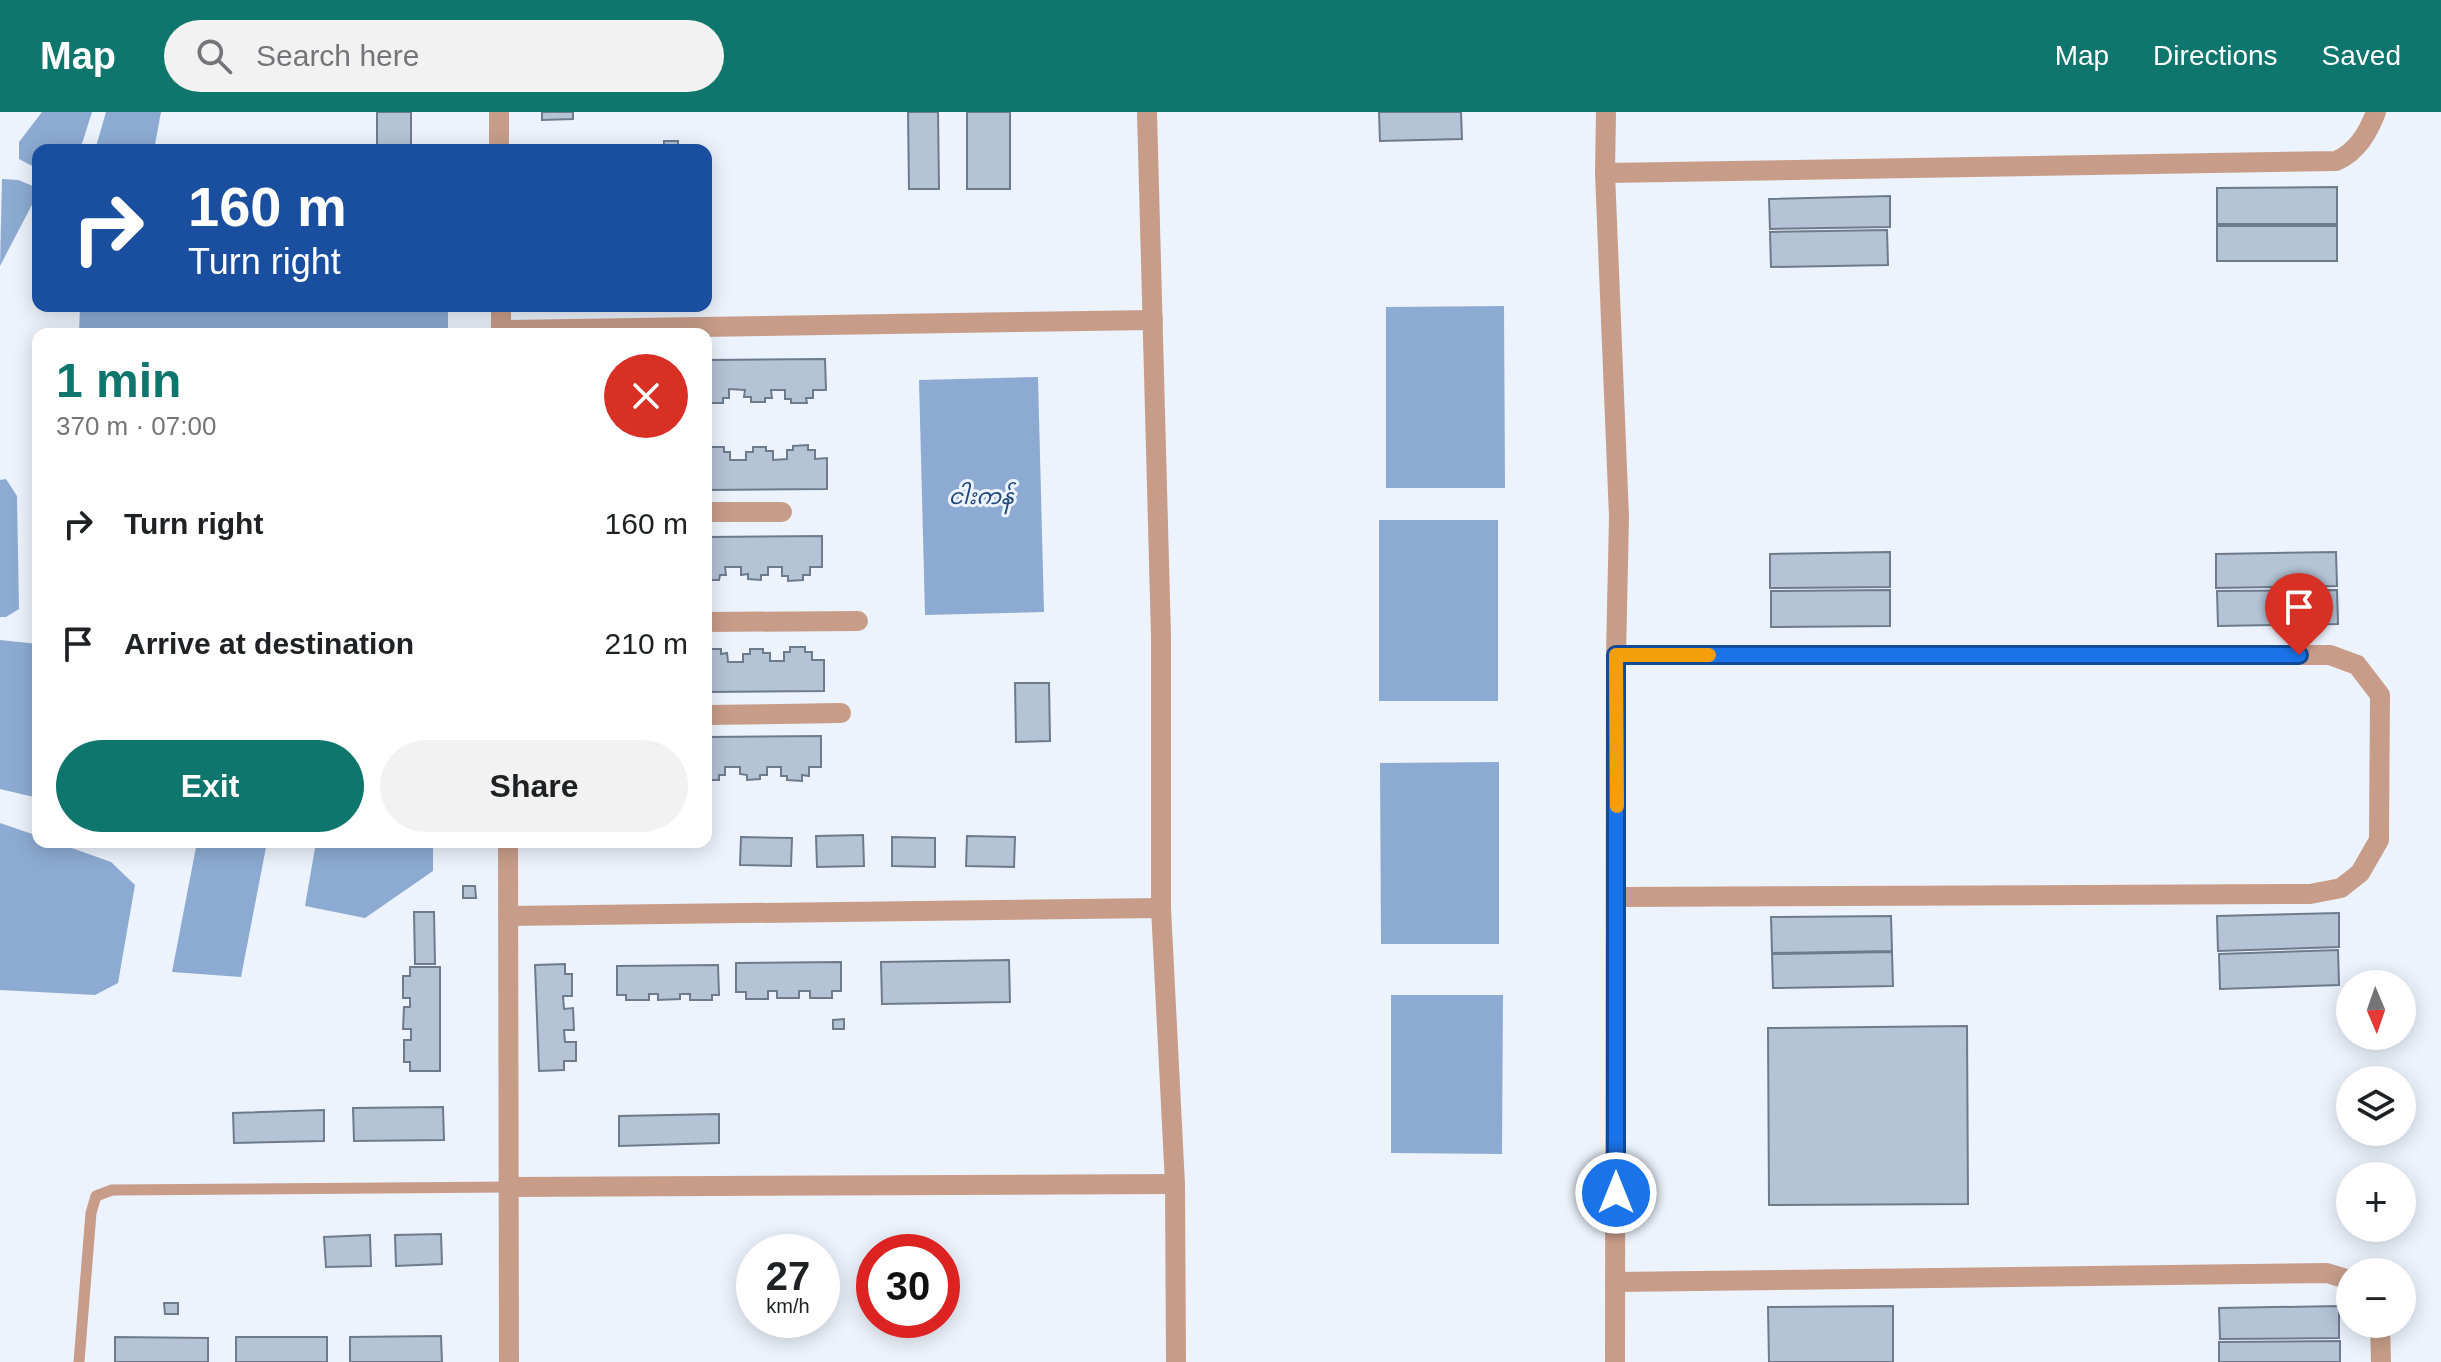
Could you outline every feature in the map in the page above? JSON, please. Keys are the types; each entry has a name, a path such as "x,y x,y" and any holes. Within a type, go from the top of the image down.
{"street":[{"path":"499,112 499,144"},
{"path":"1147,112 1161,637 1161,908 1175,1184 1176,1362"},
{"path":"1606,112 1605,173 1619,517 1615,1362"},
{"path":"1605,173 2336,161 2352,152 2364,138 2376,112"},
{"path":"712,328 1153,320"},
{"path":"712,512 782,512"},
{"path":"712,622 858,621"},
{"path":"1616,655 2330,655 2357,665 2380,695 2379,840 2360,873 2341,888 2310,894 1618,897"},
{"path":"712,715 841,713"},
{"path":"508,848 509,1362"},
{"path":"508,916 1161,908"},
{"path":"509,1187 1175,1184"},
{"path":"1615,1282 2327,1273 2336,1276"},
{"path":"2380,1338 2381,1362"}],"lane":[{"path":"79,1362 91,1213 96,1196 112,1190 509,1187"}],"water":[{"path":"42,112 92,112 82,144 32,144 32,166 19,159 19,142"},
{"path":"106,112 161,112 155,144 97,144"},
{"path":"2,179 18,180 32,186 32,205 0,266"},
{"path":"1504,306 1505,488 1386,488 1386,307"},
{"path":"80,312 448,312 448,328 79,328"},
{"name":"ငါးကန်","path":"1038,377 1044,612 925,615 919,380"},
{"path":"6,479 17,496 19,609 0,617 0,480"},
{"path":"1379,520 1498,520 1498,701 1379,701"},
{"path":"0,640 32,643 32,797 0,789"},
{"path":"1499,762 1499,944 1381,944 1380,763"},
{"path":"0,823 32,834 32,848 72,848 111,862 135,885 118,983 95,995 0,990"},
{"path":"196,848 266,848 241,977 172,972"},
{"path":"315,848 433,848 433,871 365,918 305,906"},
{"path":"1391,995 1503,995 1502,1154 1391,1153"}],"building":[{"path":"377,112 411,112 411,144 377,144"},
{"path":"542,112 573,112 573,119 542,120"},
{"path":"908,112 938,112 939,189 909,189"},
{"path":"967,112 1010,112 1010,189 967,189"},
{"path":"1379,112 1461,112 1462,139 1380,141"},
{"path":"664,141 678,141 678,144 664,144"},
{"path":"2337,187 2337,224 2217,224 2217,188"},
{"path":"1890,196 1890,227 1770,229 1769,199"},
{"path":"2217,226 2337,226 2337,261 2217,261"},
{"path":"1887,230 1888,265 1771,267 1770,232"},
{"path":"825,359 826,390 813,390 813,398 806,398 807,403 791,403 791,399 785,399 785,390 771,390 772,398 765,398 765,402 751,402 751,397 744,397 745,390 729,389 729,398 723,398 723,403 712,403 712,360"},
{"path":"808,445 808,450 815,450 815,459 827,458 827,489 712,490 712,447 724,447 724,452 730,452 730,460 746,460 746,452 753,452 753,447 766,447 766,451 773,451 773,460 787,459 787,450 793,450 793,446"},
{"path":"822,536 822,567 810,567 810,575 803,575 803,580 788,581 788,576 782,576 782,567 768,567 768,575 761,575 761,580 748,579 748,574 741,575 741,567 725,567 726,575 712,580 712,537"},
{"path":"1890,552 1890,587 1770,588 1770,554"},
{"path":"2336,552 2337,586 2216,588 2216,554"},
{"path":"1890,590 1890,626 1771,627 1771,591"},
{"path":"2337,590 2338,624 2218,626 2217,591"},
{"path":"790,647 805,647 805,652 812,652 812,660 824,660 824,691 712,692 712,649 721,649 721,654 727,653 728,662 743,662 743,654 750,654 750,649 763,649 763,653 770,653 770,661 784,661 784,652 790,652"},
{"path":"1015,683 1049,683 1050,741 1016,742"},
{"path":"821,736 821,767 809,767 809,776 802,775 802,781 787,780 787,776 781,776 781,767 767,767 767,775 747,780 747,775 740,774 740,767 725,767 725,775 719,775 719,780 712,780 712,737"},
{"path":"863,835 864,866 817,867 816,836"},
{"path":"967,836 1015,837 1014,867 966,866"},
{"path":"741,837 792,838 791,866 740,865"},
{"path":"892,837 935,838 935,867 892,866"},
{"path":"463,886 475,886 476,898 463,898"},
{"path":"414,912 434,912 435,964 415,964"},
{"path":"2339,913 2339,947 2218,951 2217,916"},
{"path":"1891,916 1892,951 1772,953 1771,917"},
{"path":"2338,950 2336,985 2220,989 2219,954"},
{"path":"1892,952 1893,986 1773,988 1772,954"},
{"path":"1009,960 1010,1002 882,1004 881,962"},
{"path":"841,962 841,991 832,991 832,998 810,998 810,991 799,991 799,998 777,998 777,991 768,991 768,999 746,999 746,992 736,992 736,963"},
{"path":"565,964 565,974 572,974 572,996 563,996 564,1009 573,1008 574,1030 564,1030 565,1042 576,1042 576,1061 564,1061 564,1070 539,1071 535,965"},
{"path":"718,965 719,995 712,995 712,1000 690,1000 690,994 680,994 680,999 658,1000 658,994 649,994 649,1000 626,1000 626,995 617,995 617,966"},
{"path":"410,967 440,967 440,1071 410,1071 410,1062 404,1062 404,1040 411,1040 411,1029 403,1029 404,1007 410,1007 410,998 403,998 403,976 410,976"},
{"path":"844,1019 844,1029 833,1029 833,1020"},
{"path":"1967,1026 1968,1204 1769,1205 1768,1028"},
{"path":"443,1107 444,1140 354,1141 353,1108"},
{"path":"324,1110 324,1141 234,1143 233,1113"},
{"path":"719,1114 719,1143 619,1146 619,1116"},
{"path":"441,1234 442,1264 396,1266 395,1235"},
{"path":"370,1235 371,1266 326,1267 324,1237"},
{"path":"164,1303 178,1303 178,1314 165,1314"},
{"path":"1893,1306 1893,1362 1769,1362 1768,1307"},
{"path":"2336,1306 2336,1338 2339,1338 2220,1339 2219,1308"},
{"path":"441,1336 442,1362 350,1362 350,1337"},
{"path":"115,1337 208,1338 208,1362 115,1362"},
{"path":"236,1337 327,1337 327,1362 236,1362"},
{"path":"2340,1341 2340,1362 2219,1362 2219,1342"}],"slow traffic":[{"path":"1617,806 1616,655 1709,655"}],"route":[{"path":"1616,1193 1616,655 2299,655"}]}
